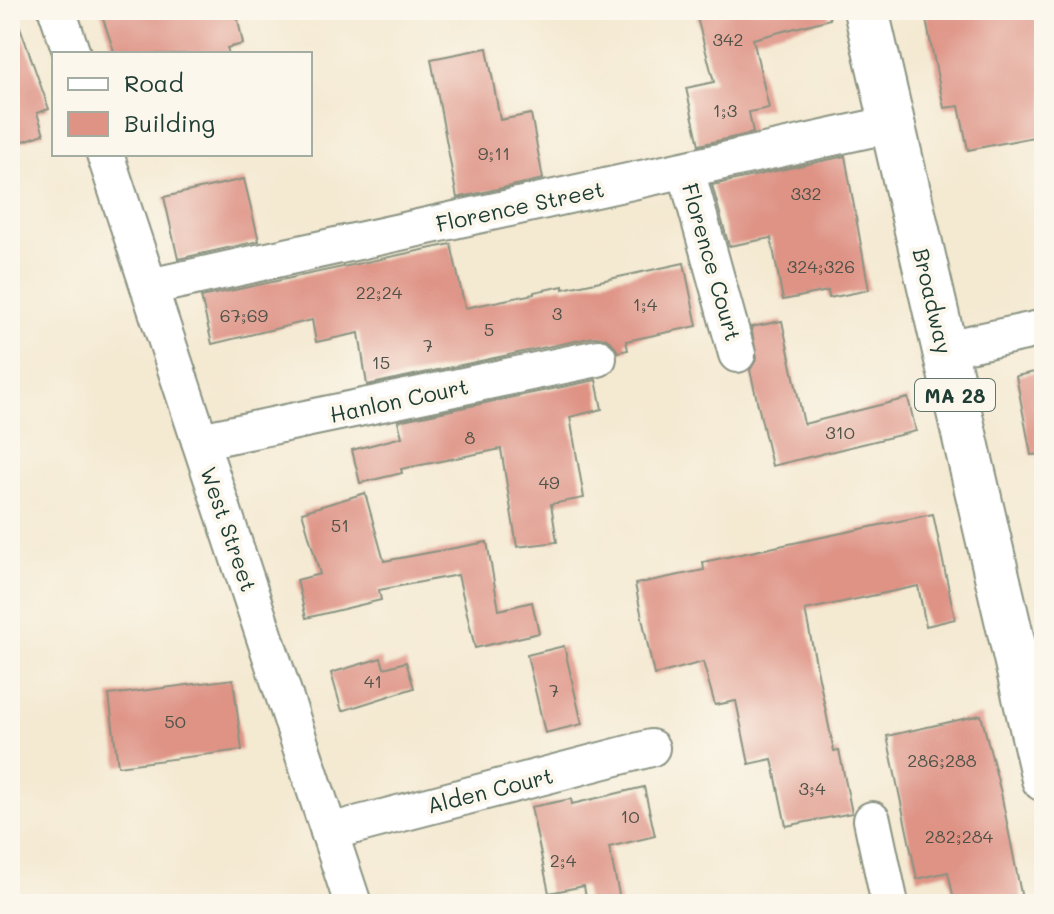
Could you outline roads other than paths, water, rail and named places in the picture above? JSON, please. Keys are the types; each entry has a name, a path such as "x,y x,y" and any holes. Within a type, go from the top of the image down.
{"main road":[{"name":"Broadway","path":"866,10 945,349 1036,713 1044,779"}],"street":[{"path":"57,10 71,52"},
{"name":"Florence Street","path":"149,287 892,124"},
{"name":"West Street","path":"106,156 353,904"},
{"name":"Florence Court","path":"686,170 737,354"},
{"path":"945,349 1044,328"},
{"name":"Hanlon Court","path":"200,441 598,358"},
{"name":"Alden Court","path":"329,832 651,748"},
{"path":"872,820 890,904"}]}
